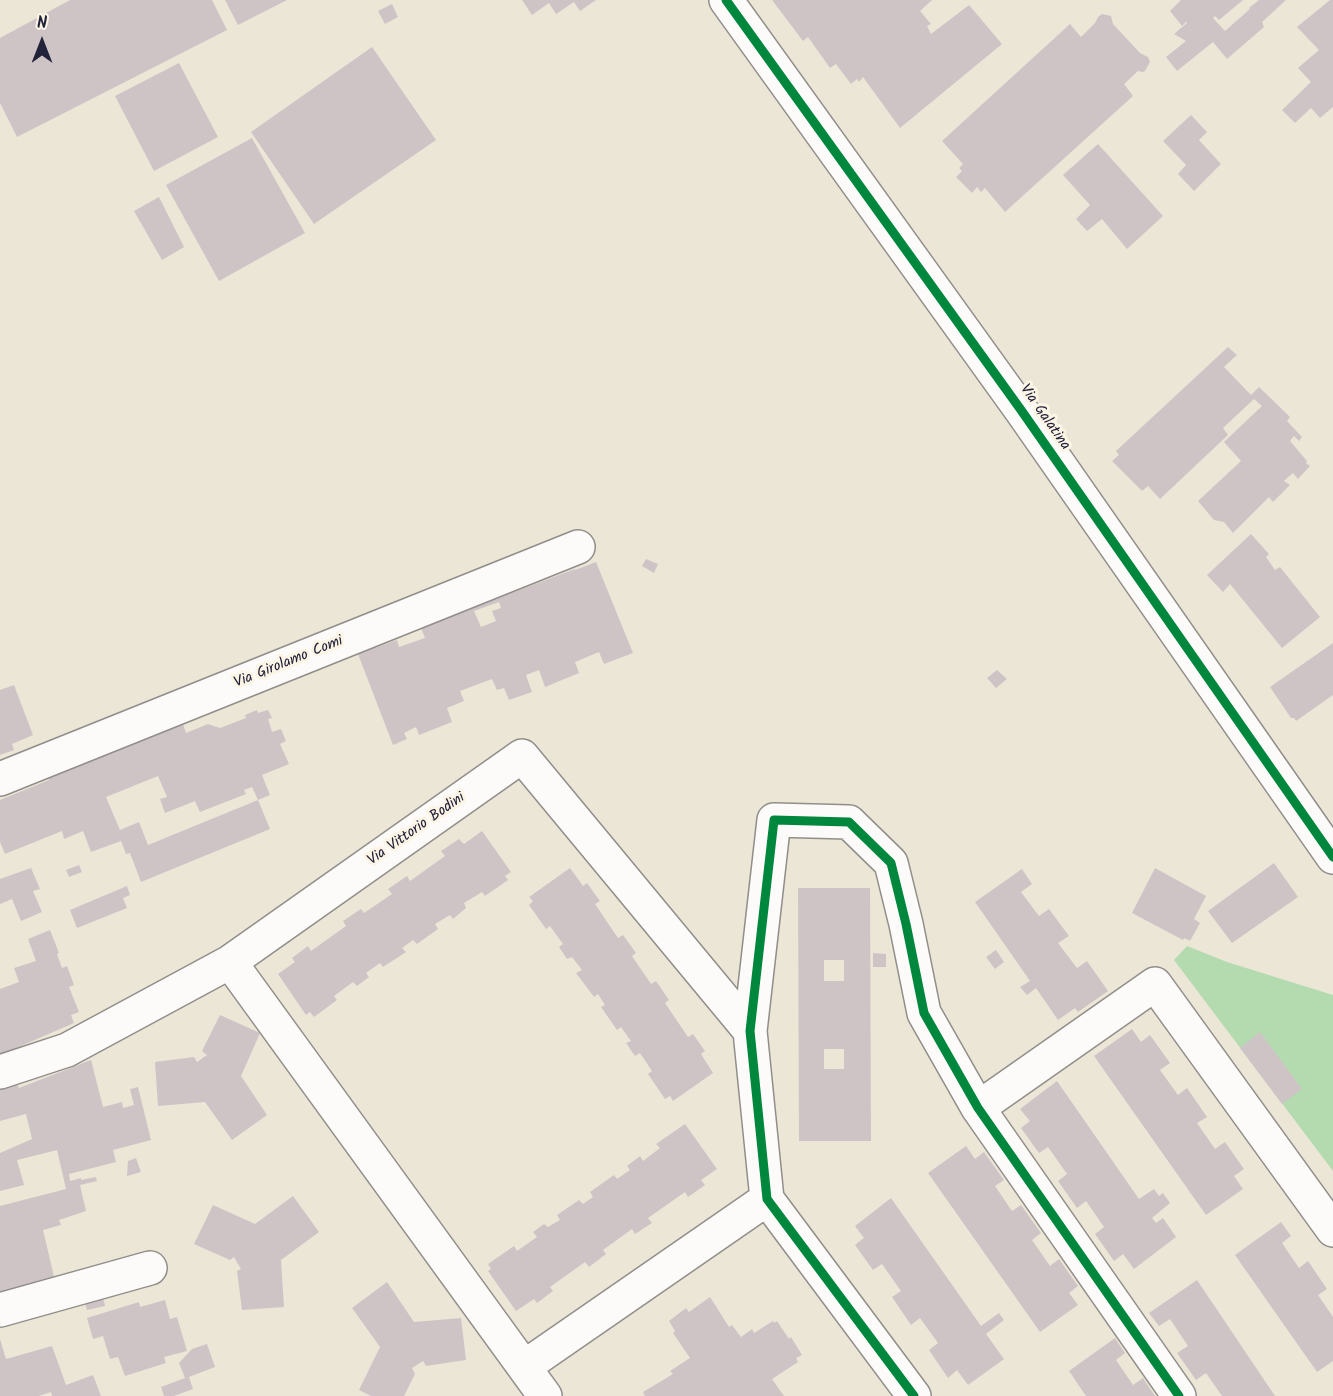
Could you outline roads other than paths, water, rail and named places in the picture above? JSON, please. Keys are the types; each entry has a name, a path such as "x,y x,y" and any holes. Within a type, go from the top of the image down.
{"street":[{"name":"Via Galatina","path":"726,0 1021,410 1333,857"},
{"name":"Via Girolamo Comi","path":"0,779 578,546"},
{"name":"Via Vittorio Bodini","path":"0,1072 67,1050 230,962 522,756 750,1031"},
{"path":"914,1396 767,1199 750,1031 774,820 849,822 891,863 924,1013 978,1108 1179,1396"},
{"path":"230,962 545,1396"},
{"path":"978,1108 1155,984 1333,1230"},
{"path":"524,1367 767,1199"},
{"path":"0,1310 150,1268"}]}
